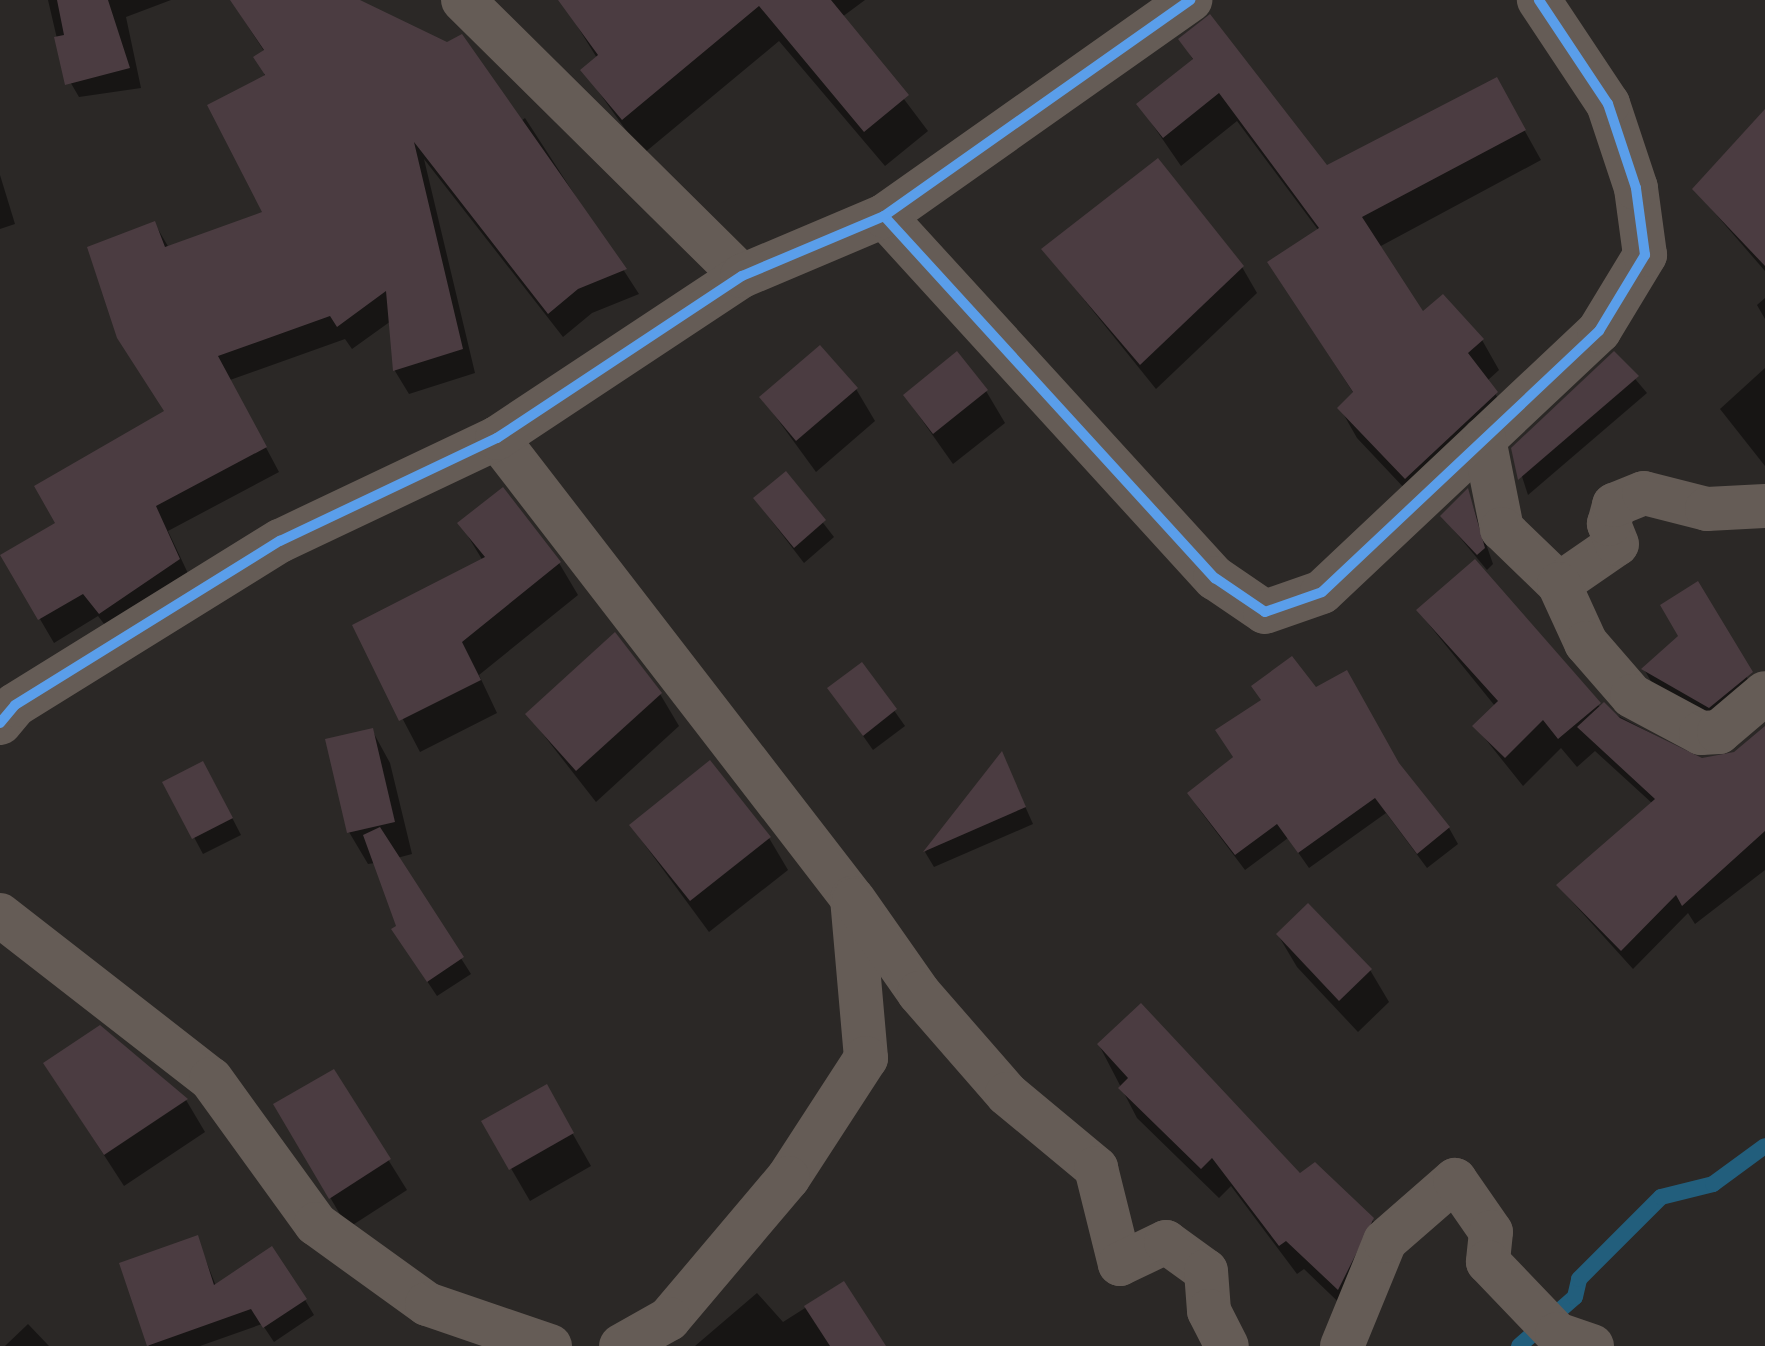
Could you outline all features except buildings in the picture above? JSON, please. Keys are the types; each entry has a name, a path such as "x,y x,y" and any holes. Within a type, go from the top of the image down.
{"street":[{"path":"463,0 742,276"},
{"path":"0,723 15,705 280,541 497,438 742,276 884,216 1190,0"},
{"path":"884,216 1215,578 1265,612 1322,592 1599,331 1645,255 1636,188 1608,104 1539,0"},
{"path":"497,438 852,898 919,993 987,1072 1096,1168 1120,1264 1166,1242 1206,1271 1209,1311 1227,1346"},
{"path":"1484,439 1502,529 1559,584 1586,643 1632,696 1701,733 1719,732 1765,693"},
{"path":"1559,584 1617,544 1609,524 1614,505 1644,493 1707,509 1765,506"},
{"path":"621,1346 669,1319 788,1178 866,1058 852,898"},
{"path":"0,915 211,1079 316,1224 427,1304 550,1346"},
{"path":"1342,1346 1385,1241 1455,1180 1491,1232 1488,1262 1557,1334 1592,1346"},
{"path":"427,1304 446,1346"}],"waterway":[{"path":"1519,1346 1575,1297 1579,1279 1661,1197 1713,1184 1765,1146"}],"cycle path":[{"path":"0,723 15,705 280,541 497,438 742,276 884,216 1190,0"},
{"path":"884,216 1215,578 1265,612 1322,592 1599,331 1645,255 1636,188 1608,104 1539,0"}]}
